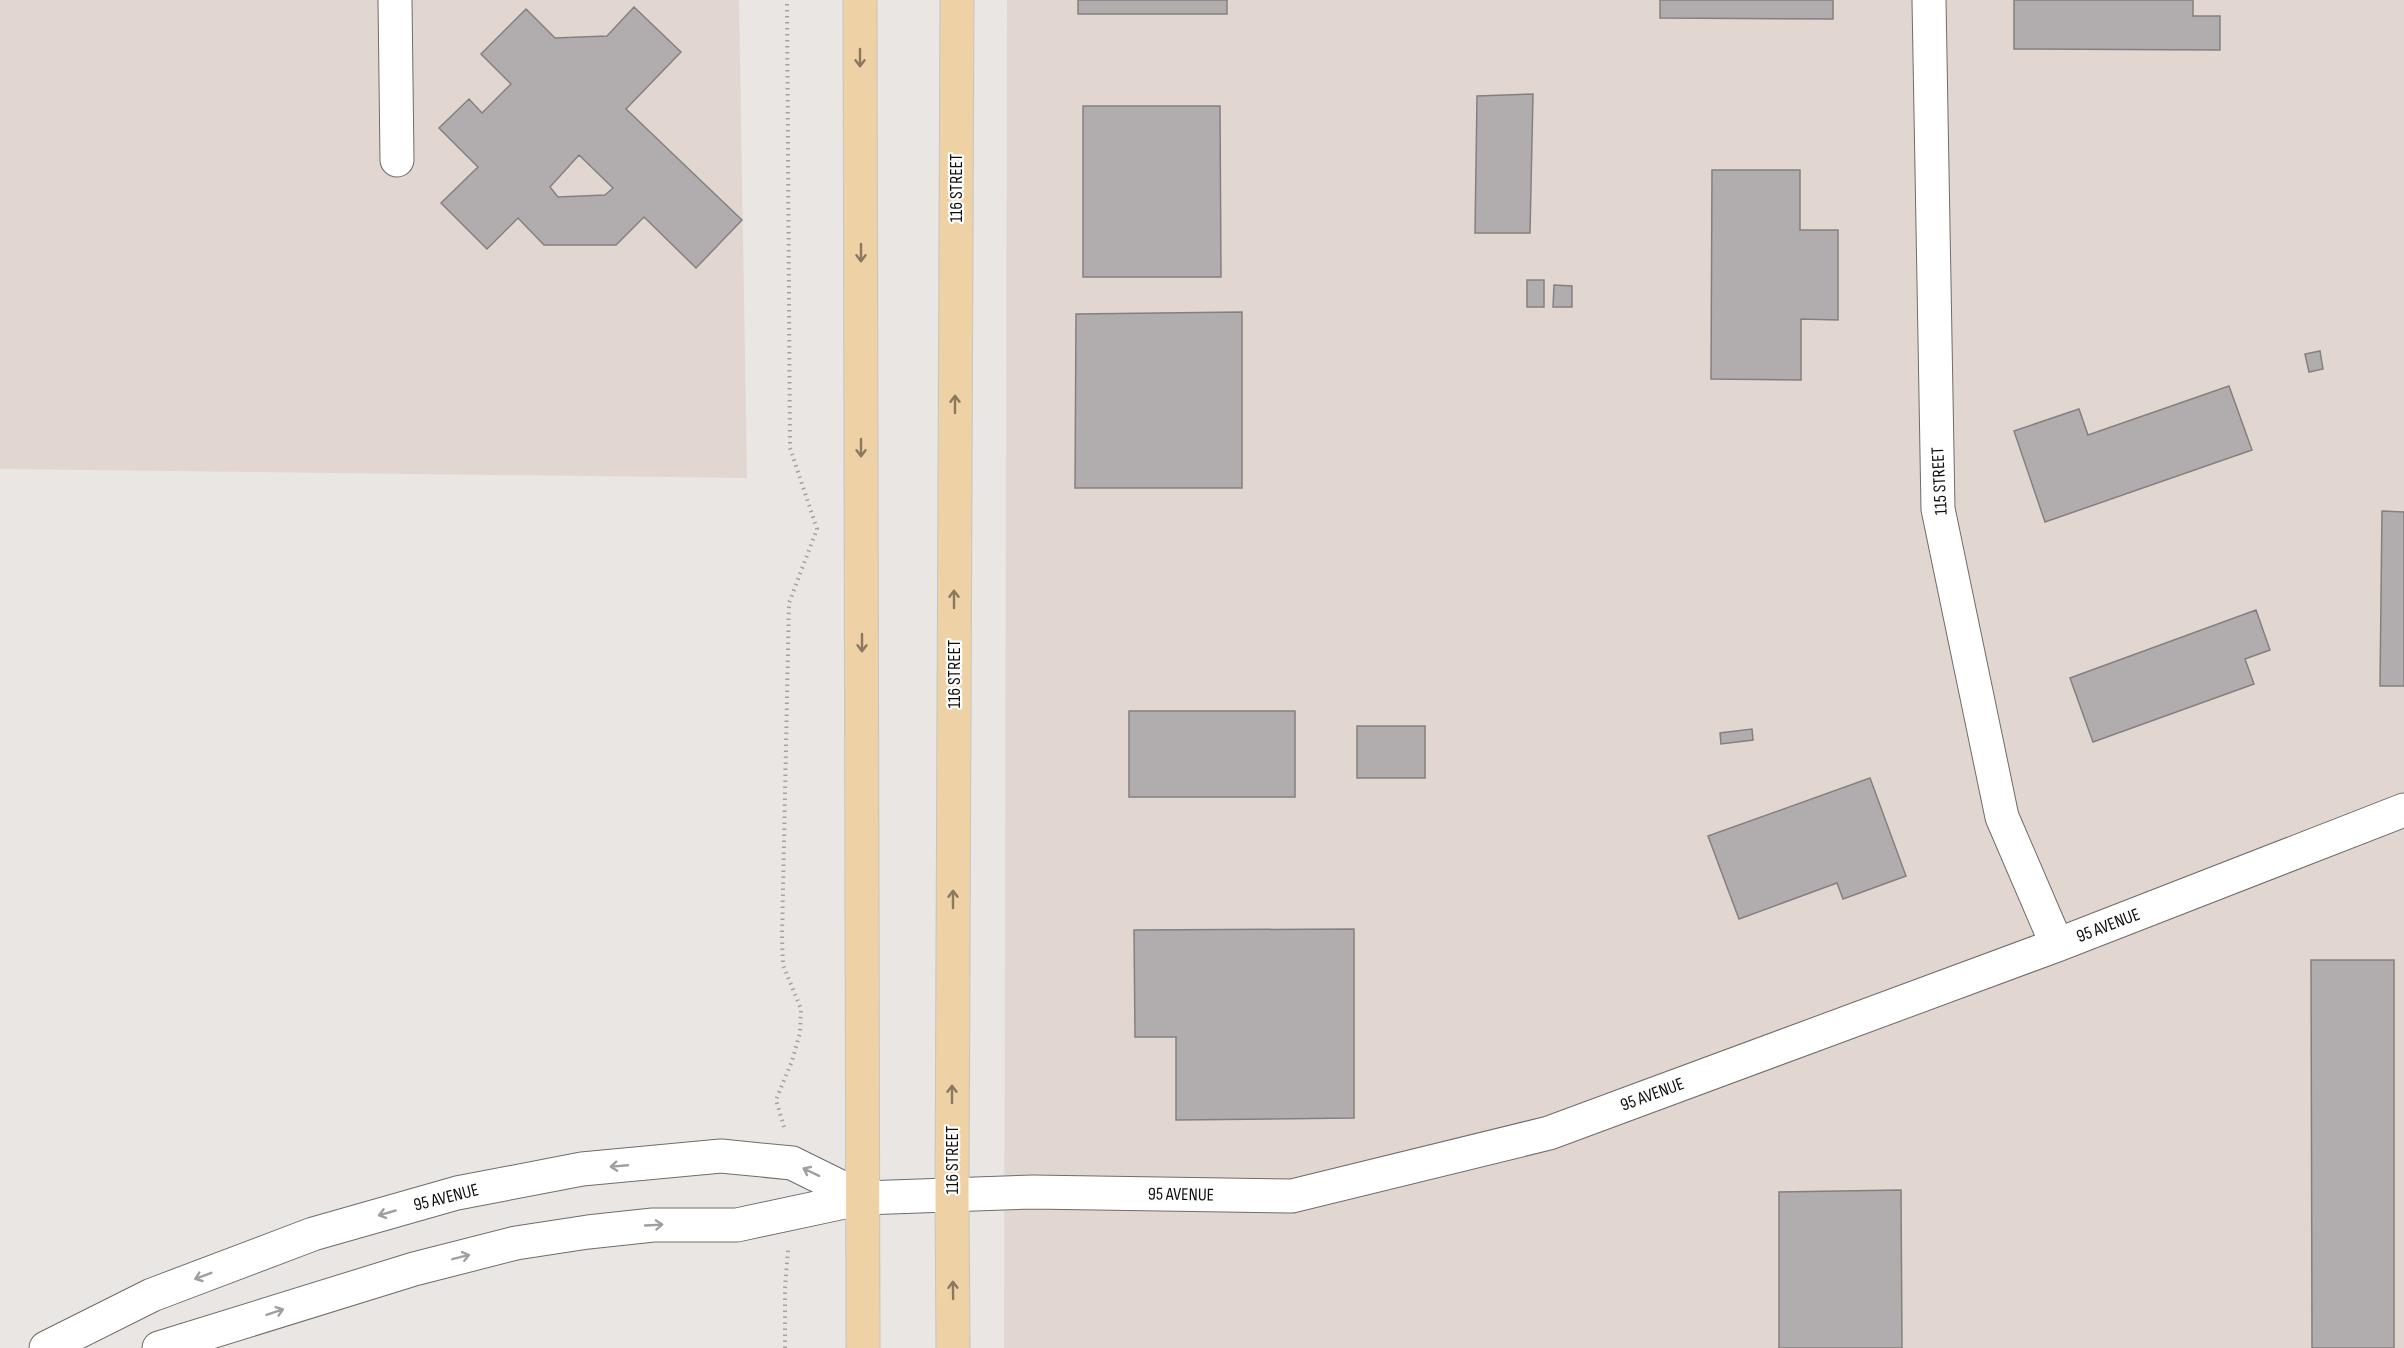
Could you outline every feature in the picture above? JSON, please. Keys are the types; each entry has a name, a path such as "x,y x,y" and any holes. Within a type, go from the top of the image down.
{"main road":[{"path":"860,0 863,1348"},
{"name":"116 STREET","path":"953,1348 957,0"}],"street":[{"path":"395,0 397,160"},
{"name":"115 STREET","path":"1929,0 1938,509 2002,817 2056,945"},
{"name":"95 AVENUE","path":"159,1348 414,1269 516,1243 588,1232 653,1225 737,1225 864,1198 1033,1192 1292,1196 1549,1133 2056,945 2404,810"},
{"name":"95 AVENUE","path":"46,1348 152,1296 313,1234 457,1193 582,1169 721,1156 792,1163 864,1198"}],"path":[{"path":"787,0 790,448 817,529 789,603 782,937 783,966 801,1009 801,1017 800,1033 792,1061 776,1100 792,1151 792,1163"},
{"path":"785,1348 785,1288 792,1213"}],"shaded area":[{"path":"0,0 739,0 747,478 0,469"},
{"path":"1007,0 2404,0 2404,1348 1004,1348"}],"building":[{"path":"1078,0 1227,0 1227,14 1078,14"},
{"path":"1660,0 1833,0 1833,19 1660,18"},
{"path":"2014,0 2193,0 2193,16 2220,16 2220,50 2014,49"},
{"path":"634,7 681,52 626,109 742,220 696,268 644,217 616,245 544,245 518,218 487,249 441,203 478,167 439,128 469,99 482,113 511,84 481,54 526,9 555,38 607,36","holes":["579,155 613,188 605,195 558,197 550,187"]},
{"path":"1533,94 1530,233 1475,233 1477,96"},
{"path":"1083,106 1220,106 1221,277 1083,277"},
{"path":"1712,170 1800,170 1800,230 1838,230 1838,320 1801,319 1801,380 1711,379"},
{"path":"1527,280 1544,280 1544,307 1527,307"},
{"path":"1554,285 1572,286 1572,307 1553,307"},
{"path":"1242,312 1242,488 1075,488 1076,314"},
{"path":"2320,351 2323,369 2309,372 2305,354"},
{"path":"2229,386 2252,450 2045,522 2014,431 2079,409 2088,435"},
{"path":"2382,511 2404,512 2404,686 2380,686"},
{"path":"2256,610 2270,650 2245,659 2254,684 2093,742 2070,678"},
{"path":"1129,711 1295,711 1295,797 1129,797"},
{"path":"1357,726 1425,726 1425,778 1357,778"},
{"path":"1752,729 1753,740 1721,744 1720,733"},
{"path":"1870,778 1906,876 1843,899 1837,883 1739,919 1708,836"},
{"path":"1354,929 1354,1118 1176,1120 1176,1037 1135,1037 1134,930"},
{"path":"2311,960 2394,960 2394,1348 2312,1348"},
{"path":"1901,1190 1902,1348 1779,1348 1779,1192"}]}
